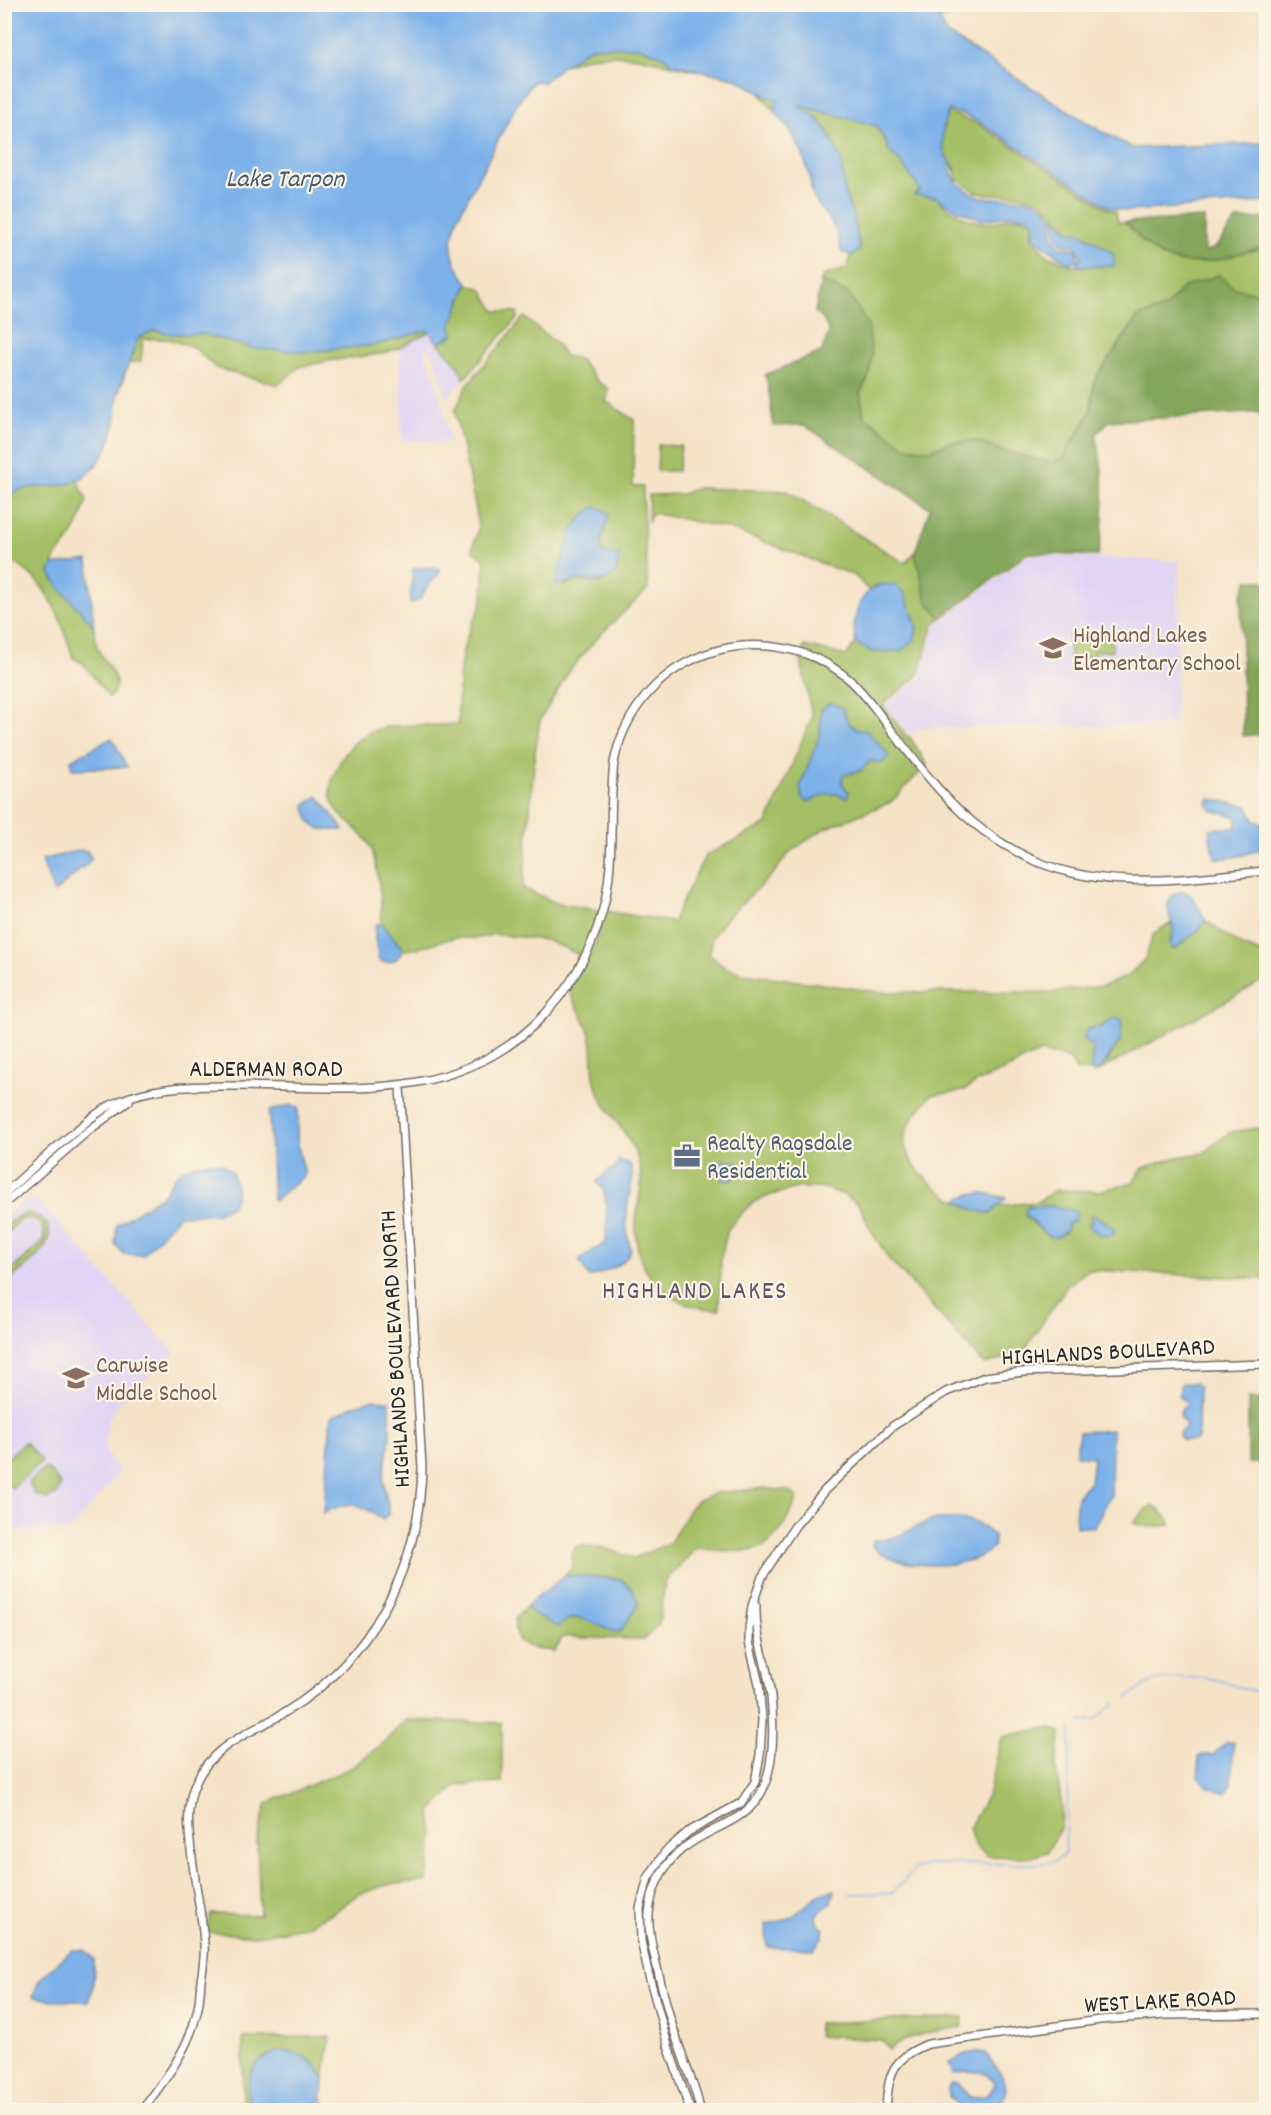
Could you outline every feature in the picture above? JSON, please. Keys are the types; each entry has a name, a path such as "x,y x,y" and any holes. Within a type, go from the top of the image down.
{"street":[{"path":"400,1086 453,1074 494,1054 526,1031 560,996 586,955 605,901 610,870 613,775 616,750 624,731 642,700 663,679 689,662 722,649 750,645 783,648 817,660 837,671 850,680 865,696 911,756 959,811 992,838 1042,863 1084,876 1131,881 1266,871"},
{"name":"ALDERMAN ROAD","path":"4,1194 97,1114 117,1102 134,1097 187,1086 259,1085 337,1088 400,1086"},
{"name":"HIGHLANDS BOULEVARD NORTH","path":"142,2110 170,2073 184,2047 197,2012 204,1944 189,1835 189,1809 195,1783 204,1766 222,1748 288,1711 334,1675 360,1647 385,1609 412,1544 420,1499 422,1467 400,1086"},
{"name":"ALDERMAN ROAD","path":"4,1204 88,1131 134,1097"},
{"name":"HIGHLANDS BOULEVARD","path":"690,2110 669,2049 649,1976 641,1941 640,1908 648,1878 665,1852 688,1832 741,1803 755,1782 760,1755 762,1712 749,1636 752,1606 770,1562 795,1526 825,1490 893,1426 945,1392 985,1377 1012,1372 1266,1364"},
{"name":"HIGHLANDS BOULEVARD","path":"700,2110 674,2031 649,1930 649,1914 657,1882 676,1854 691,1842 731,1822 748,1809 760,1795 766,1780 771,1748 772,1713 769,1681 756,1621 757,1592"},
{"name":"WEST LAKE ROAD","path":"886,2110 889,2076 899,2061 914,2049 928,2044 1100,2020 1266,2014"}],"shaded area":[{"path":"429,332 457,364 464,379 447,398 433,354 429,348 424,350 436,381 450,442 402,440 400,347"},
{"name":"Highland Lakes Elementary School","path":"1029,555 1179,561 1175,725 919,728 909,735 886,705 920,677 936,624"},
{"name":"Carwise Middle School","path":"25,1199 40,1203 175,1353 120,1402 108,1419 105,1443 108,1456 120,1472 70,1530 5,1531 5,1216"}],"green space":[{"path":"630,42 869,116 922,184 920,191 915,194 941,193 939,199 947,208 980,222 986,223 1015,217 1027,219 1032,223 1032,239 1049,257 1075,266 1114,266 1082,233 1070,232 1039,200 1019,195 976,192 957,179 955,168 942,155 941,128 947,111 980,125 1108,209 1116,211 1118,222 1125,222 1140,237 1199,262 1266,248 1266,294 1234,288 1184,287 1165,308 1138,317 1095,379 1090,413 1063,458 1052,463 999,450 976,441 950,442 930,450 906,447 864,416 860,393 869,376 849,294 821,281 822,276 847,269 851,256 860,249 854,218 845,195 841,160 826,129 816,117 780,96 774,111 750,81 639,57 614,55 588,57 538,76 531,85 532,71 556,60 603,45"},
{"path":"1204,218 1204,252 1215,248 1236,220 1266,218 1266,248 1209,261 1183,262 1166,258 1153,251 1125,222"},
{"path":"1218,275 1234,288 1266,294 1266,412 1109,421 1096,435 1104,495 1103,525 1098,556 1028,553 941,618 927,601 915,552 930,508 804,425 774,426 765,375 821,352 829,332 823,319 815,312 821,281 849,294 868,325 872,355 869,376 860,393 864,416 906,447 930,450 950,442 976,441 999,450 1052,463 1063,458 1090,413 1095,379 1138,317 1165,308 1184,287"},
{"path":"468,284 482,289 495,311 517,312 518,317 464,379 457,364 438,343 453,335 451,325"},
{"path":"524,317 556,343 565,356 579,359 597,381 609,389 606,401 634,420 633,486 643,487 648,589 600,635 570,670 540,720 535,753 523,888 558,904 600,910 588,944 570,977 578,954 545,940 493,934 479,938 448,939 403,950 382,923 379,881 372,850 364,836 340,814 332,801 330,792 334,774 349,749 362,737 375,730 405,725 458,724 461,665 465,642 482,602 485,560 472,550 478,529 476,509 455,411 467,385","holes":["609,515 601,541 602,553 611,555 616,574 601,583 576,580 566,585"]},
{"path":"425,325 429,332 399,348 381,354 299,367 278,385 216,368 193,347 167,339 143,339 141,361 127,364 113,405 120,327"},
{"path":"658,445 681,446 678,471 657,471"},
{"path":"77,479 87,500 81,518 69,541 57,555 50,573 92,624 97,647 115,679 114,691 109,697 83,663 73,658 57,613 41,586 19,566 5,559 5,484"},
{"path":"697,488 787,491 905,563 915,552 927,601 941,618 934,624 918,676 884,703 884,706 907,737 910,737 927,765 924,767 867,694 803,651 804,646 846,656 856,643 871,652 917,629 914,618 877,585 869,591 855,576 730,529 653,513 648,521 649,495 683,494"},
{"path":"1248,580 1264,581 1266,587 1266,734 1243,736 1241,596"},
{"path":"1112,634 1112,651 1094,651 1094,657 1070,658 1069,635"},
{"path":"802,656 825,667 856,690 885,724 920,772 891,802 824,829 790,852 773,874 725,919 712,937 709,954 724,967 742,973 880,992 1053,992 1104,986 1128,976 1145,959 1154,933 1171,923 1174,930 1170,941 1174,949 1200,929 1206,921 1242,946 1266,955 1266,979 1095,1073 1108,1061 1115,1046 1120,1042 1120,1019 1115,1018 1101,1027 1089,1028 1084,1039 1093,1047 1091,1071 1076,1070 1070,1059 1041,1052 963,1091 931,1095 911,1121 905,1139 913,1164 936,1188 965,1206 991,1213 998,1206 1037,1202 1056,1190 1100,1191 1133,1182 1143,1168 1178,1157 1203,1153 1230,1132 1266,1127 1266,1279 1088,1270 1067,1286 1021,1355 984,1364 889,1259 870,1229 860,1206 844,1195 825,1188 797,1188 771,1195 754,1202 741,1214 728,1229 721,1257 719,1310 685,1303 670,1295 648,1273 641,1259 637,1242 636,1223 641,1184 638,1160 597,1088 590,1034 569,989 594,946 606,911 672,922 705,856 767,824 812,717","holes":["1029,1207 1058,1207 1075,1220 1068,1224 1065,1232 1058,1237 1048,1236 1026,1217","1093,1215 1109,1224 1114,1233 1108,1236 1100,1234 1091,1223"]},
{"path":"29,1213 40,1217 48,1226 47,1242 35,1258 5,1284 5,1269 15,1267 43,1241 44,1236 40,1224 29,1218 19,1222 5,1235 5,1227 18,1216"},
{"path":"1248,1399 1266,1399 1266,1425 1259,1429 1262,1447 1266,1449 1266,1463 1248,1463"},
{"path":"25,1442 42,1461 12,1488 5,1480 5,1460"},
{"path":"44,1469 48,1469 60,1486 57,1494 47,1499 36,1495 30,1486 30,1481"},
{"path":"764,1488 788,1491 798,1497 779,1532 762,1547 748,1551 696,1548 665,1582 659,1624 644,1639 566,1636 562,1638 554,1651 534,1649 519,1641 515,1619 527,1606 539,1615 561,1620 582,1618 620,1632 639,1603 631,1588 621,1579 564,1575 573,1567 571,1553 577,1546 600,1547 634,1558 670,1543 690,1508 698,1500 716,1493"},
{"path":"1153,1505 1168,1518 1171,1525 1150,1527 1133,1523 1147,1508"},
{"path":"406,1720 502,1723 502,1783 457,1785 431,1811 433,1834 427,1881 386,1885 357,1895 336,1911 304,1927 256,1936 206,1932 211,1914 260,1915 257,1839 267,1803 351,1768 384,1742"},
{"path":"1049,1727 1061,1732 1056,1767 1062,1808 1061,1827 1047,1852 1031,1857 987,1856 974,1844 969,1828 989,1792 1002,1737"},
{"path":"963,2017 962,2027 915,2036 889,2050 881,2040 818,2036 818,2023"},
{"path":"330,2037 324,2081 318,2068 306,2059 254,2068 248,2089 250,2110 243,2110 243,2038"}],"water":[{"name":"Lake Tarpon","path":"5,4 933,5 948,17 939,18 947,34 1102,132 1133,148 1266,143 1266,202 1127,211 1109,207 981,123 949,110 945,120 943,145 946,156 955,168 955,171 950,163 948,164 957,182 975,195 985,198 1028,199 1046,208 1053,218 1053,234 1058,244 1077,250 1078,260 1070,263 1034,238 1034,223 1029,217 1012,215 983,220 955,209 936,197 914,195 920,190 902,164 889,151 876,126 798,105 816,117 826,128 841,160 845,195 854,218 860,250 851,256 841,251 837,232 812,193 810,177 800,148 774,111 778,99 766,96 735,78 673,64 661,55 638,47 591,47 543,82 534,81 531,84 517,104 458,217 452,252 457,266 468,283 451,325 453,335 438,343 428,330 376,345 304,352 256,349 203,334 170,334 155,330 138,338 119,391 110,442 94,467 87,474 70,483 27,488 5,499"},
{"path":"1055,216 1070,232 1082,233 1114,254 1114,266 1074,266 1081,260 1080,252 1075,246 1059,241"},
{"path":"596,507 609,515 601,541 602,553 619,555 616,574 601,581 579,580 556,585 564,552 573,530 587,513"},
{"path":"88,560 94,630 93,625 59,587 50,573 53,565"},
{"path":"433,567 440,569 440,572 419,600 410,603 413,569"},
{"path":"884,584 895,585 904,592 917,629 914,640 901,651 871,652 856,643 856,616 862,599 868,592"},
{"path":"829,703 843,709 851,725 857,730 867,731 888,754 888,757 882,763 871,761 860,771 843,775 842,784 849,792 847,798 836,794 826,794 808,802 802,798 800,787 820,734 821,710"},
{"path":"112,738 127,767 72,769 71,760"},
{"path":"318,796 344,830 317,828 309,820 305,805"},
{"path":"1210,799 1247,806 1255,821 1262,824 1266,822 1266,847 1234,857 1215,858 1210,829 1236,827 1238,821 1235,816 1211,810 1208,804"},
{"path":"79,850 87,851 92,859 54,893 42,860"},
{"path":"1184,891 1193,897 1206,921 1200,929 1174,949 1170,947 1173,929 1168,905 1172,896"},
{"path":"378,923 402,948 400,955 391,962 379,961 375,938 375,926"},
{"path":"1115,1017 1121,1019 1122,1022 1120,1042 1102,1067 1093,1073 1091,1069 1093,1047 1084,1039 1087,1029 1101,1027"},
{"path":"291,1105 298,1107 297,1143 305,1175 273,1201 269,1111"},
{"path":"618,1160 630,1164 631,1169 632,1179 626,1220 631,1250 624,1261 589,1277 579,1260 606,1242 607,1212 604,1190 596,1182 616,1168"},
{"path":"718,1161 738,1162 738,1169 733,1169 733,1180 723,1180 723,1169 718,1169"},
{"path":"211,1162 222,1164 232,1172 237,1192 232,1205 216,1214 179,1215 143,1255 124,1254 115,1244 117,1225 163,1195 175,1177 183,1170 193,1165"},
{"path":"984,1193 1006,1198 991,1213 973,1210 957,1200 971,1194"},
{"path":"1053,1206 1076,1211 1075,1220 1068,1224 1065,1232 1054,1238 1048,1236 1025,1214 1029,1207"},
{"path":"1093,1215 1114,1229 1113,1235 1099,1234 1089,1225 1092,1220 1090,1216"},
{"path":"1182,1383 1195,1383 1199,1387 1198,1438 1196,1441 1183,1440 1179,1436 1180,1432 1186,1428 1180,1416 1181,1409 1187,1404 1180,1397"},
{"path":"372,1400 390,1401 390,1438 383,1478 389,1513 383,1520 361,1507 348,1505 324,1513 331,1417 355,1405"},
{"path":"1112,1430 1111,1495 1094,1527 1076,1527 1078,1497 1090,1483 1093,1457 1076,1455 1079,1432"},
{"path":"938,1519 963,1519 978,1524 994,1535 994,1546 984,1554 970,1560 933,1565 896,1560 882,1554 872,1545 874,1540 891,1538"},
{"path":"564,1575 621,1579 631,1588 639,1603 620,1632 581,1618 566,1621 558,1627 534,1614 527,1606"},
{"path":"1227,1742 1233,1742 1232,1782 1226,1793 1209,1787 1199,1778 1198,1757 1213,1755"},
{"path":"835,1890 830,1904 816,1915 817,1923 824,1928 822,1938 814,1949 767,1947 766,1924 791,1917 816,1897"},
{"path":"72,1950 85,1950 94,1959 93,1989 88,2001 58,2001 33,1997 39,1980"},
{"path":"282,2051 300,2055 315,2065 323,2079 324,2088 321,2097 324,2101 316,2103 307,2110 250,2110 249,2080 256,2064 271,2054"},
{"path":"985,2053 1004,2080 1005,2094 995,2108 962,2108 948,2095 947,2089 951,2083 957,2083 970,2097 983,2096 991,2091 995,2083 986,2073 966,2071 954,2074 948,2063 965,2054"}],"waterway":[{"path":"1128,1697 1152,1682 1184,1678 1217,1680 1266,1693"},
{"path":"1081,1722 1095,1720 1115,1703"},
{"path":"850,1894 892,1893 916,1868 931,1864 1030,1864 1049,1862 1062,1857 1065,1853 1071,1726"}],"place":[{"name":"Highland Lakes Elementary School","path":"1053,648"},
{"name":"Realty Ragsdale Residential","path":"687,1156"},
{"name":"Carwise Middle School","path":"76,1378"}],"district":[{"name":"HIGHLAND LAKES","path":"695,1289"}]}
